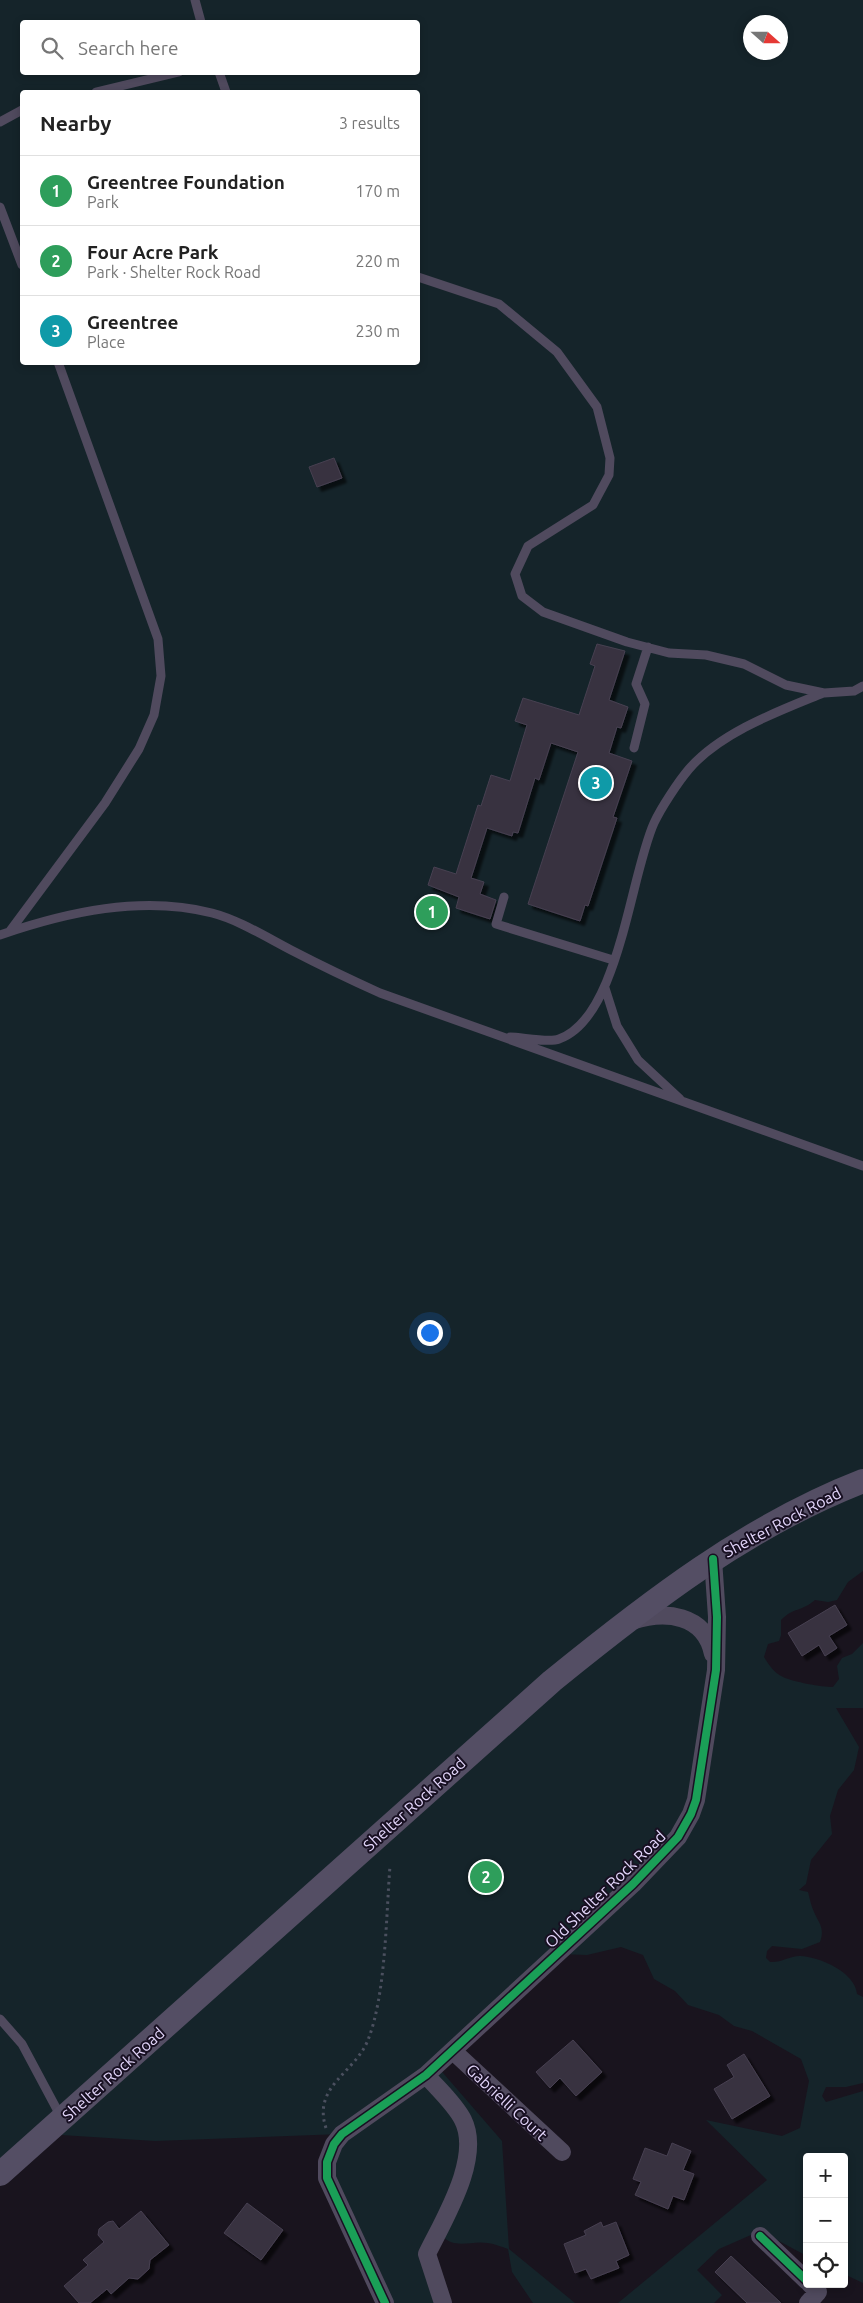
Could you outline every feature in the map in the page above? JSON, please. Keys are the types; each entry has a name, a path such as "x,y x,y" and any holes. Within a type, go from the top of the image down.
{"main road":[{"name":"Shelter Rock Road","path":"0,2174 552,1680 614,1630 714,1559 775,1522 863,1481"}],"street":[{"name":"Old Shelter Rock Road","path":"334,2144 342,2134 426,2075 453,2051 633,1884 678,1838 696,1800 716,1670 717,1617 714,1559"},
{"path":"614,1630 649,1616 679,1616 693,1622 705,1634 711,1647 716,1670"},
{"name":"Gabrielli Court","path":"453,2051 562,2152"},
{"path":"426,2075 463,2119 468,2134 465,2167 456,2195 428,2254 443,2303"},
{"path":"334,2144 327,2162 327,2178 385,2303"},
{"path":"760,2236 803,2277"},
{"path":"808,2303 818,2292 814,2288"}],"lane":[{"path":"195,0 200,20"},
{"path":"104,90 167,75"},
{"path":"220,75 225,90"},
{"path":"0,122 20,111"},
{"path":"0,207 20,259"},
{"path":"420,278 499,304 557,352 597,407 610,458 609,475 593,506 528,546 515,574 522,596 543,612 669,653 706,655 744,664 786,685 824,693 854,691 863,686"},
{"path":"10,931 105,803 139,749 154,715 161,676 158,639 59,365"},
{"path":"634,748 645,704 636,684 648,647"},
{"path":"500,1036 558,1040 582,1025 606,988 654,823 690,769 729,736 777,712 824,693"},
{"path":"504,897 496,924 613,960"},
{"path":"0,935 102,908 171,904 214,913 260,933 332,971 380,993 863,1166"},
{"path":"606,988 617,1026 638,1060 685,1102"},
{"path":"0,2019 22,2044 62,2119"}],"path":[{"path":"334,2144 325,2126 322,2108 324,2101 339,2078 367,2041 374,2019 380,1982 390,1866"}],"shaded area":[{"path":"0,0 863,0 863,1571 848,1582 837,1600 828,1602 815,1600 781,1620 779,1641 768,1644 764,1657 774,1671 783,1677 808,1684 833,1687 839,1679 837,1666 842,1658 852,1654 863,1643 863,1708 836,1708 859,1747 854,1770 838,1790 830,1816 832,1834 811,1860 806,1884 799,1890 808,1892 812,1907 822,1929 820,1942 802,1949 772,1946 767,1951 766,1958 770,1962 800,1956 817,1959 843,1973 855,1986 857,1994 863,1997 863,2083 846,2087 826,2087 822,2096 826,2102 863,2091 863,2283 848,2276 848,2153 803,2153 803,2254 760,2231 719,2249 697,2270 722,2295 714,2303 618,2303 767,2180 706,2120 782,2136 800,2128 809,2081 801,2059 752,2031 734,2026 719,2015 688,2005 675,1991 654,1979 643,1955 621,1947 587,1955 558,1954 437,2066 502,2141 509,2249 575,2303 533,2303 512,2272 508,2249 482,2242 458,2244 442,2236 428,2254 445,2303 385,2303 327,2178 342,2134 155,2141 46,2134 0,2174"}],"building":[{"path":"334,458 342,478 317,487 309,467"},
{"path":"597,644 625,651 609,700 628,707 621,728 617,727 609,753 632,761 613,817 617,818 588,906 585,905 580,921 528,904 578,752 551,743 539,780 535,778 518,833 513,832 512,836 487,828 471,878 484,882 480,894 496,900 490,919 456,908 459,897 428,885 434,867 456,874 478,805 481,806 491,775 510,781 527,725 515,721 523,698 579,715 595,666 590,664"},
{"path":"835,1605 847,1625 829,1636 837,1648 825,1656 819,1645 802,1656 788,1633"},
{"path":"573,2040 602,2072 576,2096 560,2078 550,2088 536,2072"},
{"path":"744,2054 770,2096 732,2119 714,2089 734,2077 727,2065"},
{"path":"672,2143 691,2151 683,2170 694,2174 684,2200 673,2196 668,2209 635,2195 641,2182 633,2179 645,2148 667,2156"},
{"path":"247,2203 283,2230 261,2260 224,2233"},
{"path":"141,2211 169,2245 150,2260 149,2269 138,2279 129,2278 111,2294 107,2289 90,2303 79,2303 64,2286 88,2265 83,2260 104,2242 98,2235 99,2229 108,2222 113,2221 119,2229"},
{"path":"601,2222 603,2227 616,2222 629,2255 616,2261 619,2268 591,2279 586,2269 575,2273 564,2244 586,2235 584,2231"},
{"path":"731,2256 781,2303 747,2303 715,2272"}],"cycle path":[{"path":"385,2303 327,2178 327,2162 334,2144 342,2134 426,2075 633,1884 678,1837 691,1814 696,1800 716,1670 717,1617 713,1559"},
{"path":"760,2236 803,2277"}],"place":[{"name":"Greentree","path":"596,783"},
{"name":"Greentree Foundation","path":"432,912"},
{"name":"Four Acre Park","path":"486,1877"}]}
